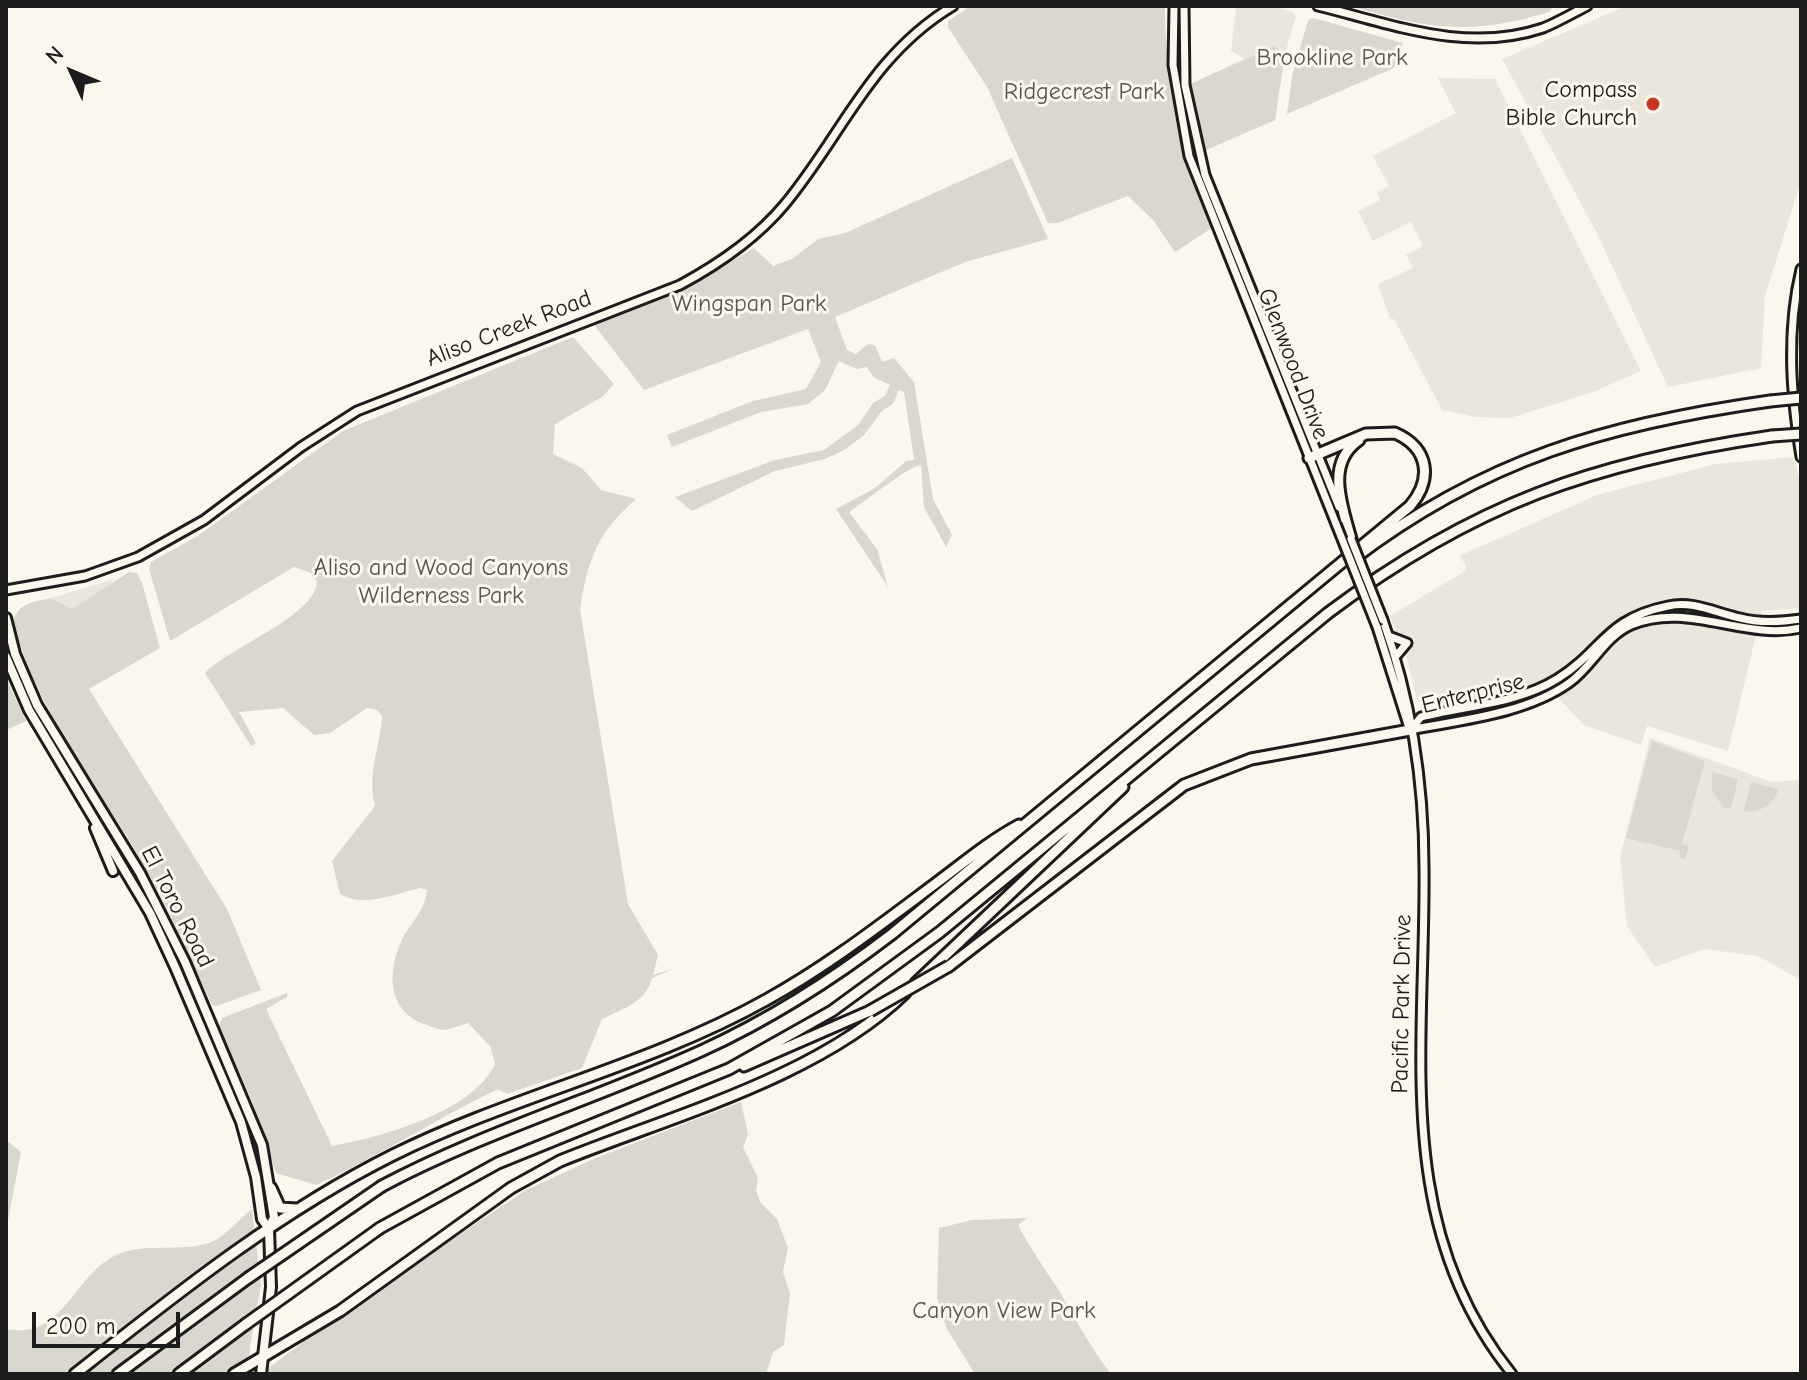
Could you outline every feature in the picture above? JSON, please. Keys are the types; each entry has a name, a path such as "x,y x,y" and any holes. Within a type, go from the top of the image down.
{"highway":[{"path":"1257,633 1377,541 1486,477 1552,447 1628,425 1801,398"},
{"path":"118,1374 248,1278 382,1186 435,1158 665,1067 771,1016 858,960 1257,633 1419,495 1426,472 1420,453 1404,437 1377,432 1313,456"},
{"path":"1351,539 1341,519 1339,485 1342,460 1352,445 1377,432"},
{"path":"729,1069 809,1026 877,981 1227,695 1383,572 1489,512 1568,481 1636,461 1772,436 1801,434"},
{"path":"234,1374 340,1311 534,1174 810,1061 865,1028 1072,833 1227,695"},
{"path":"179,1374 380,1228 498,1163 729,1069 785,1050 870,1011 949,966 1184,785 1251,759 1410,730"},
{"path":"75,1374 181,1291 269,1229 394,1155 512,1104 698,1035 765,1001 850,947 1004,833 1036,816"},
{"path":"271,1188 283,1210 301,1209"}],"main road":[{"name":"Aliso Creek Road","path":"6,590 85,576 138,557 204,520 323,431 357,411 680,285 716,265 751,239 784,205 885,61 918,30 953,6"},
{"name":"Glenwood Drive","path":"1174,6 1173,65 1189,156 1341,519 1380,623"},
{"name":"Glenwood Drive","path":"1184,6 1185,85 1201,160 1313,456"},
{"path":"1318,6 1406,30 1465,38 1512,35 1543,27 1587,6"},
{"path":"1801,269 1791,348 1791,387 1801,457"},
{"name":"Glenwood Drive","path":"1351,539 1380,623 1410,730"},
{"name":"Enterprise","path":"1410,730 1421,717 1545,686 1573,668 1614,627 1667,606 1702,607 1749,620 1801,619"},
{"name":"Enterprise","path":"1410,730 1515,708 1545,697 1579,674 1609,641 1631,625 1681,615 1767,632 1801,628"},
{"name":"El Toro Road","path":"6,618 15,654 37,705 140,873 185,962 253,1120 271,1188 274,1217 269,1229 271,1287 261,1374"},
{"name":"Pacific Park Drive","path":"1380,623 1389,636 1408,696 1422,805 1420,1104 1428,1185 1437,1225 1461,1290 1482,1331 1512,1374"},
{"path":"1389,636 1407,643 1396,656"},
{"name":"El Toro Road","path":"6,657 25,702 150,913 175,967 241,1122 256,1177 262,1219 269,1229"},
{"path":"1408,696 1415,706 1432,714"},
{"path":"95,823 98,839 113,871"}],"shaded area":[{"path":"1236,6 1271,6 1292,12 1296,16 1285,54 1274,46 1245,59 1231,51"},
{"path":"1626,6 1801,6 1801,181 1765,296 1761,368 1668,387 1596,231 1502,59"},
{"path":"1438,78 1495,79 1641,371 1593,392 1510,418 1476,417 1442,410 1394,319 1390,319 1378,284 1413,268 1406,255 1423,246 1411,222 1373,241 1358,211 1380,200 1377,192 1389,186 1373,156 1456,113"},
{"path":"1793,457 1801,484 1801,608 1762,611 1728,751 1647,726 1641,745 1584,725 1542,681 1433,711 1417,701 1406,655 1390,616 1465,571 1466,565 1459,556 1597,495 1716,464"},
{"path":"114,579 106,590 72,609 51,598"},
{"path":"1650,738 1772,782 1801,780 1801,980 1758,956 1704,949 1655,967 1627,926 1620,857"}],"green space":[{"name":"Ridgecrest Park","path":"971,6 1165,6 1172,92 1184,146 1212,228 1175,252 1153,220 1128,196 1057,223 1048,223 987,87 948,27 948,21"},
{"path":"1351,6 1552,8 1549,12 1522,20 1450,27 1403,20"},
{"name":"Brookline Park","path":"1313,18 1403,43 1394,68 1287,114 1292,76 1308,20"},
{"name":"Brookline Park","path":"1274,46 1285,54 1275,120 1204,151 1190,84"},
{"name":"Wingspan Park","path":"1012,158 1048,239 965,262 835,317 847,350 856,354 868,344 875,345 882,362 894,358 914,382 933,499 952,535 946,547 924,507 921,465 849,512 877,549 888,587 836,509 875,488 906,461 914,460 904,392 899,390 893,404 882,411 864,435 846,449 825,459 775,471 692,511 675,497 775,460 824,450 858,425 873,403 885,396 890,385 873,377 867,367 857,369 839,361 825,390 808,404 761,412 672,447 667,435 753,401 806,389 821,362 808,329 644,390 595,326 597,318 695,283 754,248 773,266 792,259 818,239 845,233"},
{"name":"Aliso and Wood Canyons Wilderness Park","path":"573,337 614,384 602,397 555,424 553,454 582,468 601,490 636,499 612,524 596,548 580,609 628,904 658,955 653,975 677,967 652,978 639,999 602,1019 582,1068 507,1094 498,1089 316,1185 276,1173 252,1101 219,1026 222,1018 287,993 287,997 266,1009 332,1146 399,1129 447,1109 484,1081 495,1064 490,1046 468,1023 444,1030 427,1025 405,1012 394,993 396,957 403,937 420,912 427,890 420,888 369,900 340,894 332,861 375,806 372,783 382,716 377,710 367,708 330,733 314,735 283,708 239,712 256,743 251,746 205,673 303,606 313,594 317,581 309,572 294,567 170,641 149,569 151,562 199,535 343,431"},
{"path":"129,572 137,573 142,583 160,648 89,689 227,909 261,990 217,1006 212,1005 141,860 48,709 13,624 18,612 27,605 51,598 72,609"},
{"path":"6,678 26,721 6,730"},
{"path":"1652,741 1705,761 1682,844 1689,846 1685,859 1679,857 1680,851 1626,838"},
{"path":"1712,772 1738,779 1731,809 1723,807 1712,791"},
{"path":"1751,782 1779,789 1765,807 1744,811"},
{"path":"741,1102 748,1134 743,1147 758,1178 756,1191 760,1202 777,1219 788,1248 783,1272 790,1293 784,1345 773,1352 766,1374 260,1374 351,1307 526,1190 598,1157"},
{"path":"6,1140 21,1152 6,1231"},
{"path":"252,1209 261,1285 250,1347 249,1374 6,1374 6,1329 39,1327 51,1319 106,1261 130,1250 209,1243 226,1233"},
{"name":"Canyon View Park","path":"1027,1218 1018,1225 1111,1374 975,1374 947,1329 937,1298 939,1228 972,1220"}],"place":[{"name":"Compass Bible Church","path":"1653,104"}]}
